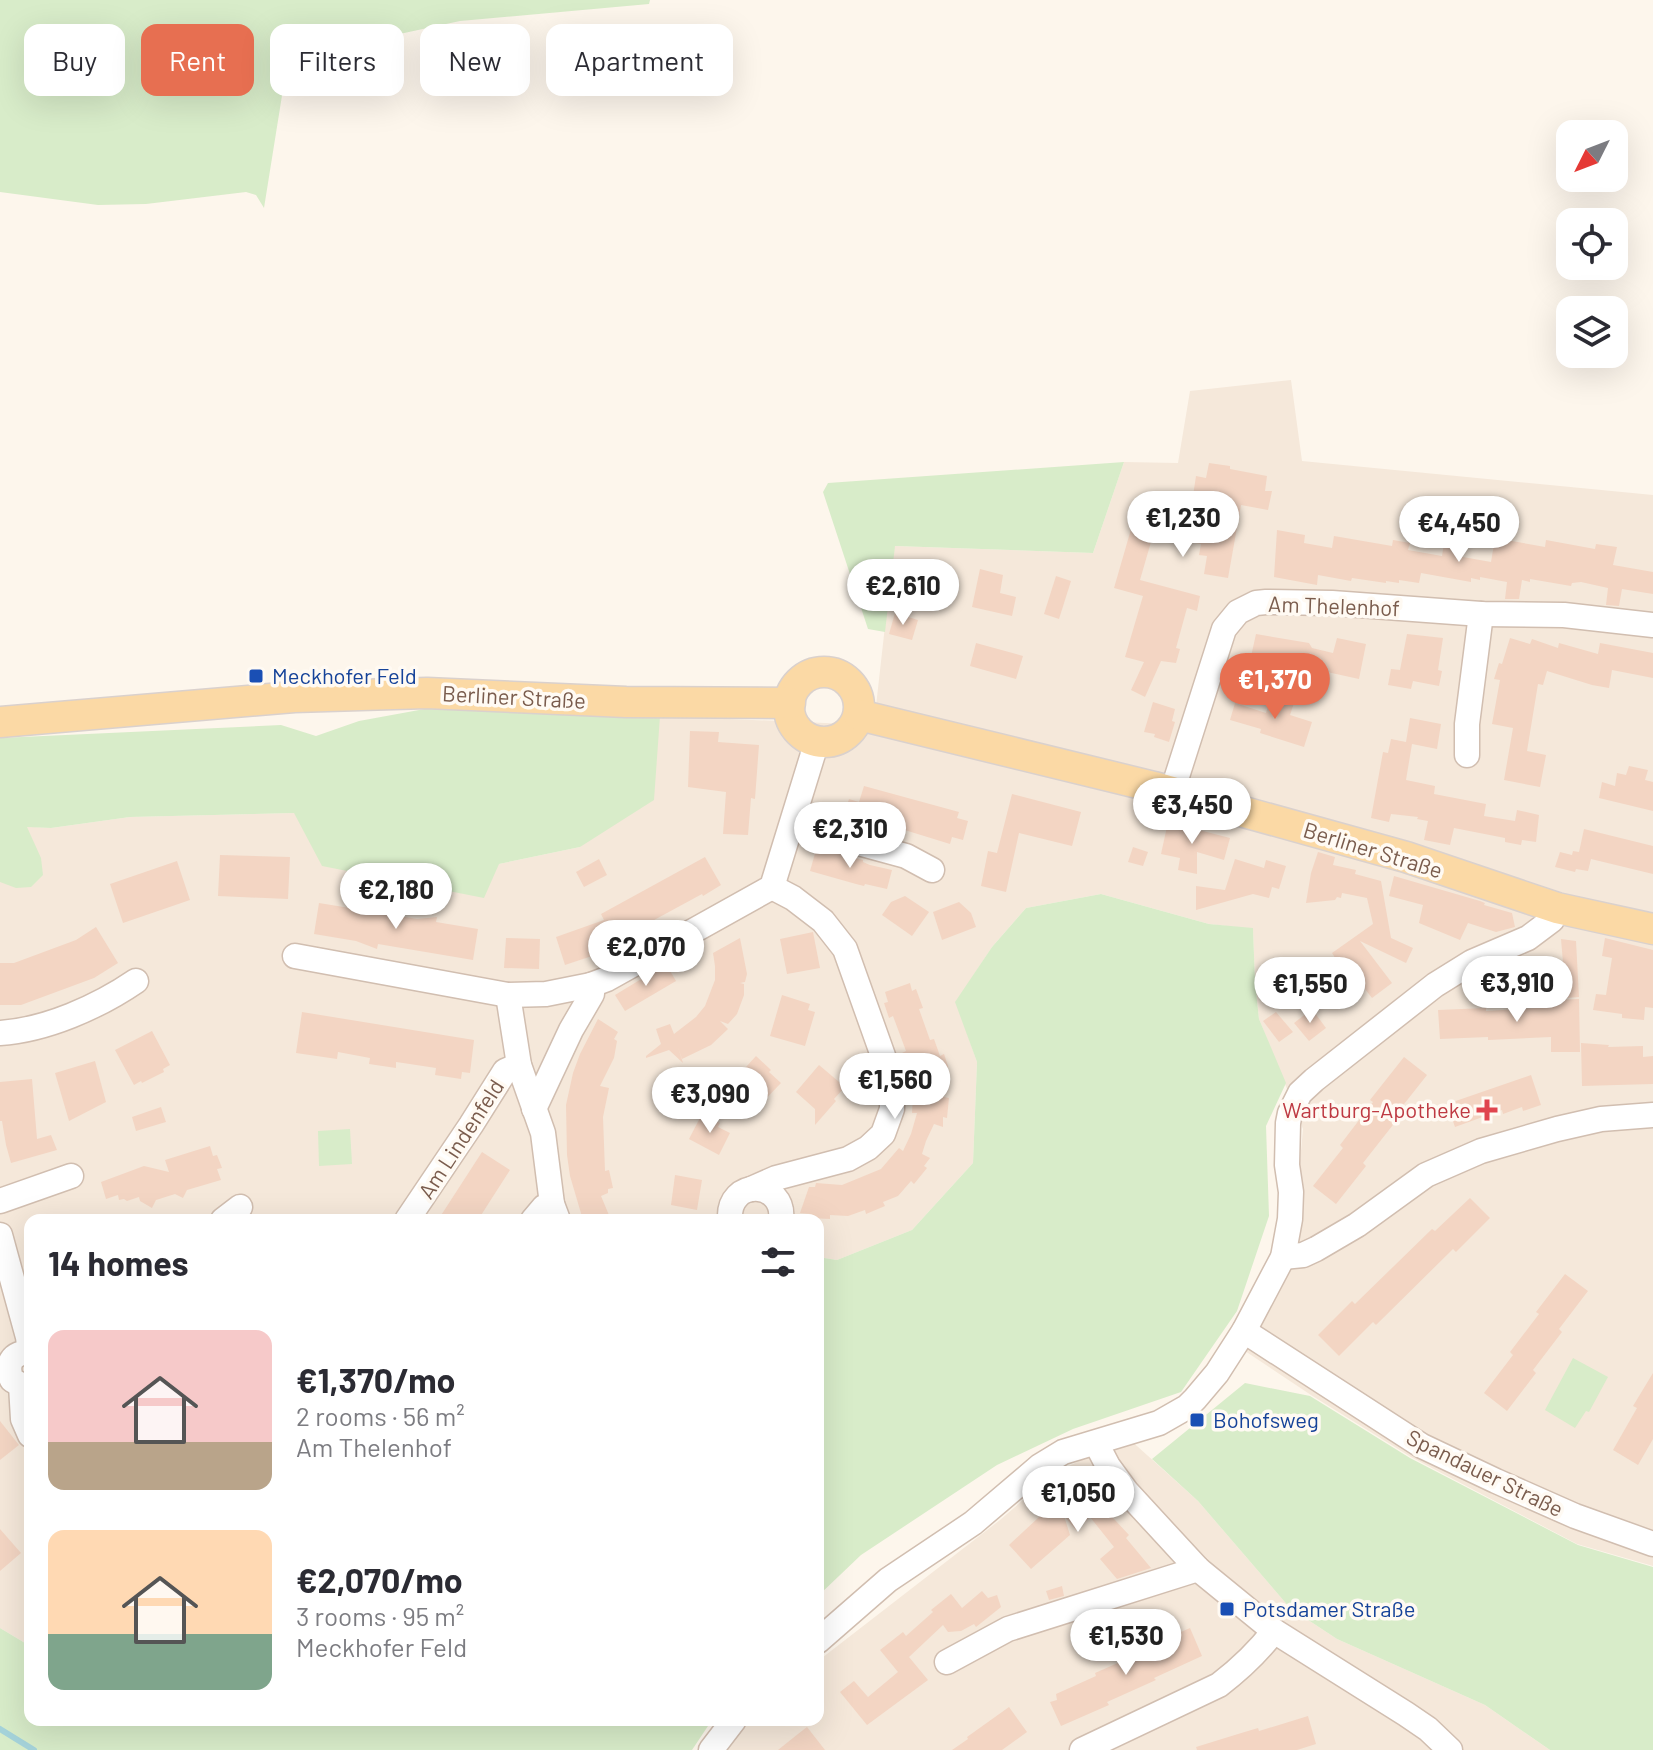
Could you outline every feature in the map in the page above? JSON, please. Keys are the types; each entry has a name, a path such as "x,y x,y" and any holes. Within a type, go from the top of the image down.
{"main road":[{"path":"834,673 853,688 858,699 859,715 849,732 840,739 829,742 807,738 793,723 790,713 793,691 800,681 810,675 834,673"},
{"name":"Berliner Straße","path":"0,722 294,697 427,693 626,702 790,703"},
{"name":"Berliner Straße","path":"859,715 1172,792 1406,857 1557,908 1653,929"}],"street":[{"name":"Am Thelenhof","path":"1172,792 1224,629 1238,612 1256,603 1332,603 1481,614 1564,615 1653,625"},
{"path":"1467,755 1467,724 1481,614"},
{"path":"295,956 508,995 546,994 607,979 772,887 817,741"},
{"path":"792,825 906,856 932,870"},
{"path":"731,1214 732,1204 743,1192 776,1178 848,1159 868,1148 883,1134 892,1109 892,1081 845,949 823,921 793,898 772,887"},
{"path":"824,1636 888,1580 973,1523 1040,1466 1063,1452 1159,1423 1187,1407 1217,1373 1244,1331 1283,1257 1291,1192 1287,1134 1290,1113 1300,1093 1435,985 1472,962 1528,938 1552,920 1557,908"},
{"path":"0,1033 29,1030 83,1010 114,996 136,981"},
{"name":"Am Lindenfeld","path":"534,1109 571,1030 592,994 591,985"},
{"name":"Am Lindenfeld","path":"508,995 519,1065 543,1133 555,1212"},
{"name":"Am Lindenfeld","path":"411,1214 505,1071 519,1065"},
{"path":"1283,1257 1303,1255 1333,1239 1426,1175 1481,1151 1586,1122 1653,1115"},
{"path":"0,1201 71,1176"},
{"path":"751,1189 760,1189 775,1197 781,1214"},
{"name":"Am Lindenfeld","path":"538,1214 544,1207 555,1212"},
{"path":"1290,1219 1333,1239"},
{"path":"0,1235 3,1264 24,1325"},
{"name":"Spandauer Straße","path":"1244,1331 1422,1446 1575,1516 1653,1544"},
{"path":"24,1354 10,1361 9,1372 16,1385 24,1421"},
{"path":"1096,1443 1127,1492 1198,1569 1274,1631 1406,1714 1450,1750"},
{"path":"947,1662 1008,1629 1198,1569"},
{"path":"1082,1750 1219,1685 1258,1651 1274,1631"},
{"path":"711,1750 729,1726"}],"shaded area":[{"path":"1291,380 1302,461 1653,495 1653,912 1587,901 876,706 894,546 1093,553 1124,462 1178,463 1190,391"},
{"path":"660,716 871,725 1653,932 1653,1566 1577,1544 1411,1457 1245,1351 1293,1238 1303,1129 1259,1019 1253,929 1209,924 1101,894 1026,908 992,947 956,1002 977,1062 973,1163 912,1230 837,1260 824,1258 824,1214 24,1214 24,1642 0,1628 0,825 51,828 130,817 294,813 499,864 580,847"},
{"path":"1127,1437 1198,1501 1290,1608 1337,1639 1485,1705 1550,1750 725,1750 744,1726 824,1726 824,1656 1000,1520 1053,1474"}],"green space":[{"path":"0,0 650,0 649,4 420,24 420,30 404,33 404,24 270,24 270,96 282,96 264,208 256,195 246,192 146,204 98,205 0,192"},
{"path":"1124,462 1093,553 895,546 885,632 868,629 823,492 828,483"},
{"path":"441,706 660,716 654,800 580,847 499,864 484,898 322,866 294,813 130,817 51,828 27,827 41,858 43,875 31,887 16,888 0,882 0,738 281,725 316,736 359,721"},
{"path":"1101,894 1209,924 1253,928 1259,1019 1286,1083 1266,1126 1269,1216 1237,1311 1181,1392 1073,1429 997,1465 861,1555 824,1590 824,1258 837,1260 912,1230 973,1163 977,1062 955,1002 992,947 1026,908"},
{"path":"350,1129 352,1164 319,1166 318,1131"},
{"path":"1573,1358 1608,1377 1589,1412 1586,1411 1575,1428 1545,1410"},
{"path":"1245,1383 1310,1396 1410,1458 1578,1545 1653,1567 1653,1750 1550,1750 1485,1705 1337,1639 1290,1608 1198,1501 1152,1459"},
{"path":"0,1628 24,1642 24,1726 708,1726 692,1750 0,1750"}],"building":[{"path":"1209,463 1267,476 1265,491 1272,491 1268,510 1241,505 1228,578 1204,574 1207,556 1199,555 1201,544 1153,535 1140,580 1200,596 1197,611 1187,608 1176,648 1180,649 1176,663 1161,661 1145,697 1131,690 1144,662 1125,657 1143,596 1114,588 1136,512 1146,514 1149,501 1191,509 1196,476 1206,478"},
{"path":"1277,530 1305,535 1304,543 1332,548 1334,536 1392,546 1393,540 1410,543 1408,550 1442,556 1445,536 1466,540 1463,557 1491,562 1495,538 1545,547 1546,540 1595,549 1596,544 1617,547 1613,565 1653,572 1653,594 1622,589 1619,606 1606,605 1608,588 1581,582 1572,583 1571,586 1530,579 1530,582 1522,580 1519,599 1505,599 1507,582 1480,577 1480,580 1471,578 1471,582 1421,573 1419,583 1399,580 1399,583 1386,583 1352,578 1351,581 1318,575 1317,585 1274,577"},
{"path":"980,569 1003,575 1000,593 1016,597 1012,616 972,607"},
{"path":"1056,576 1071,581 1059,619 1044,614"},
{"path":"895,613 918,620 912,640 889,634"},
{"path":"1256,634 1309,643 1312,648 1333,653 1337,638 1366,644 1359,679 1327,672 1323,694 1303,690 1306,676 1279,670 1276,685 1260,681 1261,673 1248,670"},
{"path":"1407,634 1443,638 1439,686 1413,681 1411,689 1388,685 1391,669 1400,670"},
{"path":"1510,638 1530,644 1532,639 1558,648 1559,643 1598,654 1600,643 1653,653 1653,678 1612,670 1609,688 1547,671 1543,685 1538,684 1527,751 1546,755 1540,787 1504,780 1513,728 1492,724 1500,680 1494,679"},
{"path":"976,643 1023,656 1016,679 970,666"},
{"path":"1271,696 1294,703 1290,715 1312,722 1304,747 1230,720 1235,703 1266,713"},
{"path":"1153,702 1175,709 1169,742 1144,732"},
{"path":"1410,718 1441,724 1437,749 1412,744 1406,780 1435,786 1434,794 1486,804 1484,816 1515,821 1517,810 1539,815 1536,842 1522,840 1521,845 1505,842 1505,838 1454,828 1450,845 1424,840 1428,821 1418,817 1391,814 1389,822 1371,818 1383,752 1388,753 1391,739 1406,742"},
{"path":"690,731 719,732 718,742 759,745 755,799 751,798 748,835 723,834 726,792 688,787"},
{"path":"1629,766 1648,770 1645,780 1653,782 1653,811 1599,798 1602,782 1615,786 1617,773 1626,775"},
{"path":"864,786 959,812 957,818 968,821 963,840 952,837 950,844 844,815 849,799 859,802"},
{"path":"1012,794 1081,812 1072,846 1019,833 1006,892 981,886 988,851 997,853"},
{"path":"1168,822 1230,838 1224,860 1197,852 1197,874 1178,870 1180,858 1161,854"},
{"path":"1584,829 1653,846 1653,874 1591,859 1588,871 1576,869 1575,872 1555,867 1560,852 1572,855 1573,851 1579,852"},
{"path":"1133,847 1148,852 1143,866 1128,862"},
{"path":"816,850 827,850 892,870 887,889 810,871"},
{"path":"1318,852 1335,857 1333,865 1356,870 1355,874 1381,881 1391,938 1413,948 1406,963 1360,941 1392,983 1372,998 1358,980 1352,984 1332,953 1373,924 1367,898 1342,893 1341,898 1335,900 1306,903"},
{"path":"220,855 290,857 288,899 218,896"},
{"path":"705,857 721,885 597,951 598,954 565,965 556,937 604,920 601,914"},
{"path":"599,859 607,875 584,887 576,872"},
{"path":"1235,859 1264,868 1266,860 1286,866 1279,889 1272,887 1269,898 1253,894 1196,910 1196,886 1225,890"},
{"path":"177,861 190,900 123,923 110,884"},
{"path":"1394,876 1512,913 1515,927 1496,932 1468,923 1460,940 1419,923 1423,905 1389,896"},
{"path":"905,896 929,912 912,936 882,915 891,902"},
{"path":"959,902 971,913 976,927 942,940 933,912"},
{"path":"319,903 362,910 383,908 382,913 417,919 437,917 436,922 478,929 473,960 378,944 377,949 356,941 314,934"},
{"path":"96,927 118,963 94,978 21,1005 0,1005 0,963 14,963 76,940"},
{"path":"813,932 820,968 787,974 780,939"},
{"path":"506,938 540,939 539,969 504,968"},
{"path":"740,938 747,974 745,982 740,983 744,984 744,995 737,1014 728,1024 720,1021 728,1029 711,1045 682,1059 678,1047 683,1063 669,1050 646,1058 661,1044 656,1029 670,1024 674,1034 705,1006 715,980 713,953"},
{"path":"1605,938 1653,950 1653,1008 1645,1007 1644,1020 1593,1010 1596,994 1606,995 1612,958 1602,956"},
{"path":"1561,939 1576,941 1579,997 1566,998"},
{"path":"666,964 676,981 625,1011 615,995"},
{"path":"910,983 912,991 916,989 923,1008 919,1009 930,1040 934,1039 940,1056 944,1054 948,1066 944,1097 949,1098 947,1118 943,1117 943,1127 934,1124 926,1141 922,1154 930,1158 924,1166 927,1168 914,1184 911,1181 898,1196 883,1202 885,1206 866,1214 865,1210 848,1216 830,1215 830,1219 824,1219 824,1214 800,1213 809,1187 815,1187 816,1183 842,1185 881,1169 899,1148 903,1151 911,1134 917,1113 912,1113 915,1064 907,1067 902,1053 906,1051 893,1016 889,1018 884,1003 888,1002 885,992"},
{"path":"782,995 810,1004 808,1010 815,1012 805,1046 770,1036"},
{"path":"1579,999 1580,1052 1551,1052 1551,1037 1440,1039 1438,1010 1551,1007 1551,1000"},
{"path":"1312,1009 1326,1028 1309,1041 1294,1023"},
{"path":"302,1012 474,1040 470,1073 462,1072 461,1079 435,1075 436,1068 396,1062 396,1068 369,1064 370,1058 338,1052 337,1059 296,1053"},
{"path":"1276,1012 1293,1032 1279,1042 1263,1021"},
{"path":"598,1019 618,1032 614,1039 617,1041 614,1058 600,1086 609,1088 603,1117 605,1171 609,1170 613,1188 601,1196 608,1214 581,1214 570,1176 566,1105 580,1054"},
{"path":"152,1031 170,1065 163,1069 164,1072 134,1085 115,1050"},
{"path":"1581,1043 1608,1047 1643,1046 1643,1057 1653,1056 1653,1084 1582,1086"},
{"path":"756,1056 781,1083 752,1113 726,1089"},
{"path":"1404,1057 1427,1075 1393,1118 1396,1121 1336,1204 1313,1186 1343,1148 1340,1145 1373,1102 1370,1100"},
{"path":"95,1061 106,1102 69,1121 55,1073"},
{"path":"819,1065 845,1087 815,1125 815,1109 796,1092"},
{"path":"1531,1075 1541,1105 1523,1111 1522,1107 1503,1114 1502,1110 1455,1127 1447,1104"},
{"path":"32,1079 37,1139 51,1135 57,1150 11,1163 0,1121 0,1082"},
{"path":"161,1107 166,1122 136,1131 132,1117"},
{"path":"702,1114 720,1123 718,1127 730,1133 719,1155 689,1139"},
{"path":"210,1146 222,1168 217,1169 221,1180 187,1190 183,1198 175,1194 156,1200 152,1208 140,1201 139,1197 127,1201 119,1200 118,1195 106,1199 101,1182 144,1166 169,1172 165,1160"},
{"path":"482,1152 510,1170 482,1214 442,1214"},
{"path":"675,1175 702,1180 697,1210 671,1205"},
{"path":"1470,1198 1490,1218 1339,1356 1318,1335 1352,1301 1355,1304 1432,1229 1435,1231"},
{"path":"1565,1274 1588,1291 1533,1370 1536,1373 1507,1411 1484,1393 1513,1355 1510,1352 1539,1314 1536,1312"},
{"path":"1653,1373 1653,1439 1638,1465 1613,1450 1637,1408 1633,1406"},
{"path":"0,1421 19,1445 0,1460"},
{"path":"1067,1491 1088,1491 1129,1535 1126,1538 1151,1568 1117,1579 1100,1559 1114,1547 1090,1517 1076,1530 1064,1516 1070,1535 1031,1569 1009,1545"},
{"path":"0,1529 21,1553 0,1571"},
{"path":"1062,1586 1064,1596 1049,1600 1046,1591"},
{"path":"982,1591 988,1598 997,1595 1001,1607 976,1627 974,1624 961,1631 948,1632 943,1625 909,1657 928,1680 867,1725 840,1692 854,1681 868,1697 898,1672 880,1650 903,1632 906,1636 951,1594 962,1608"},
{"path":"1190,1628 1202,1656 1107,1702 1109,1705 1061,1726 1050,1702 1057,1700 1056,1694"},
{"path":"1009,1707 1027,1732 1002,1750 952,1750 967,1737"},
{"path":"1308,1716 1316,1744 1297,1750 1197,1750 1196,1747 1258,1728 1259,1731"},
{"path":"807,1727 825,1750 778,1750 798,1734"}],"waterway":[{"path":"0,1729 34,1750"}],"place":[{"name":"Meckhofer Feld","path":"256,676"},
{"name":"Wartburg-Apotheke","path":"1487,1110"},
{"name":"Bohofsweg","path":"1197,1420"},
{"name":"Potsdamer Straße","path":"1227,1609"}]}
